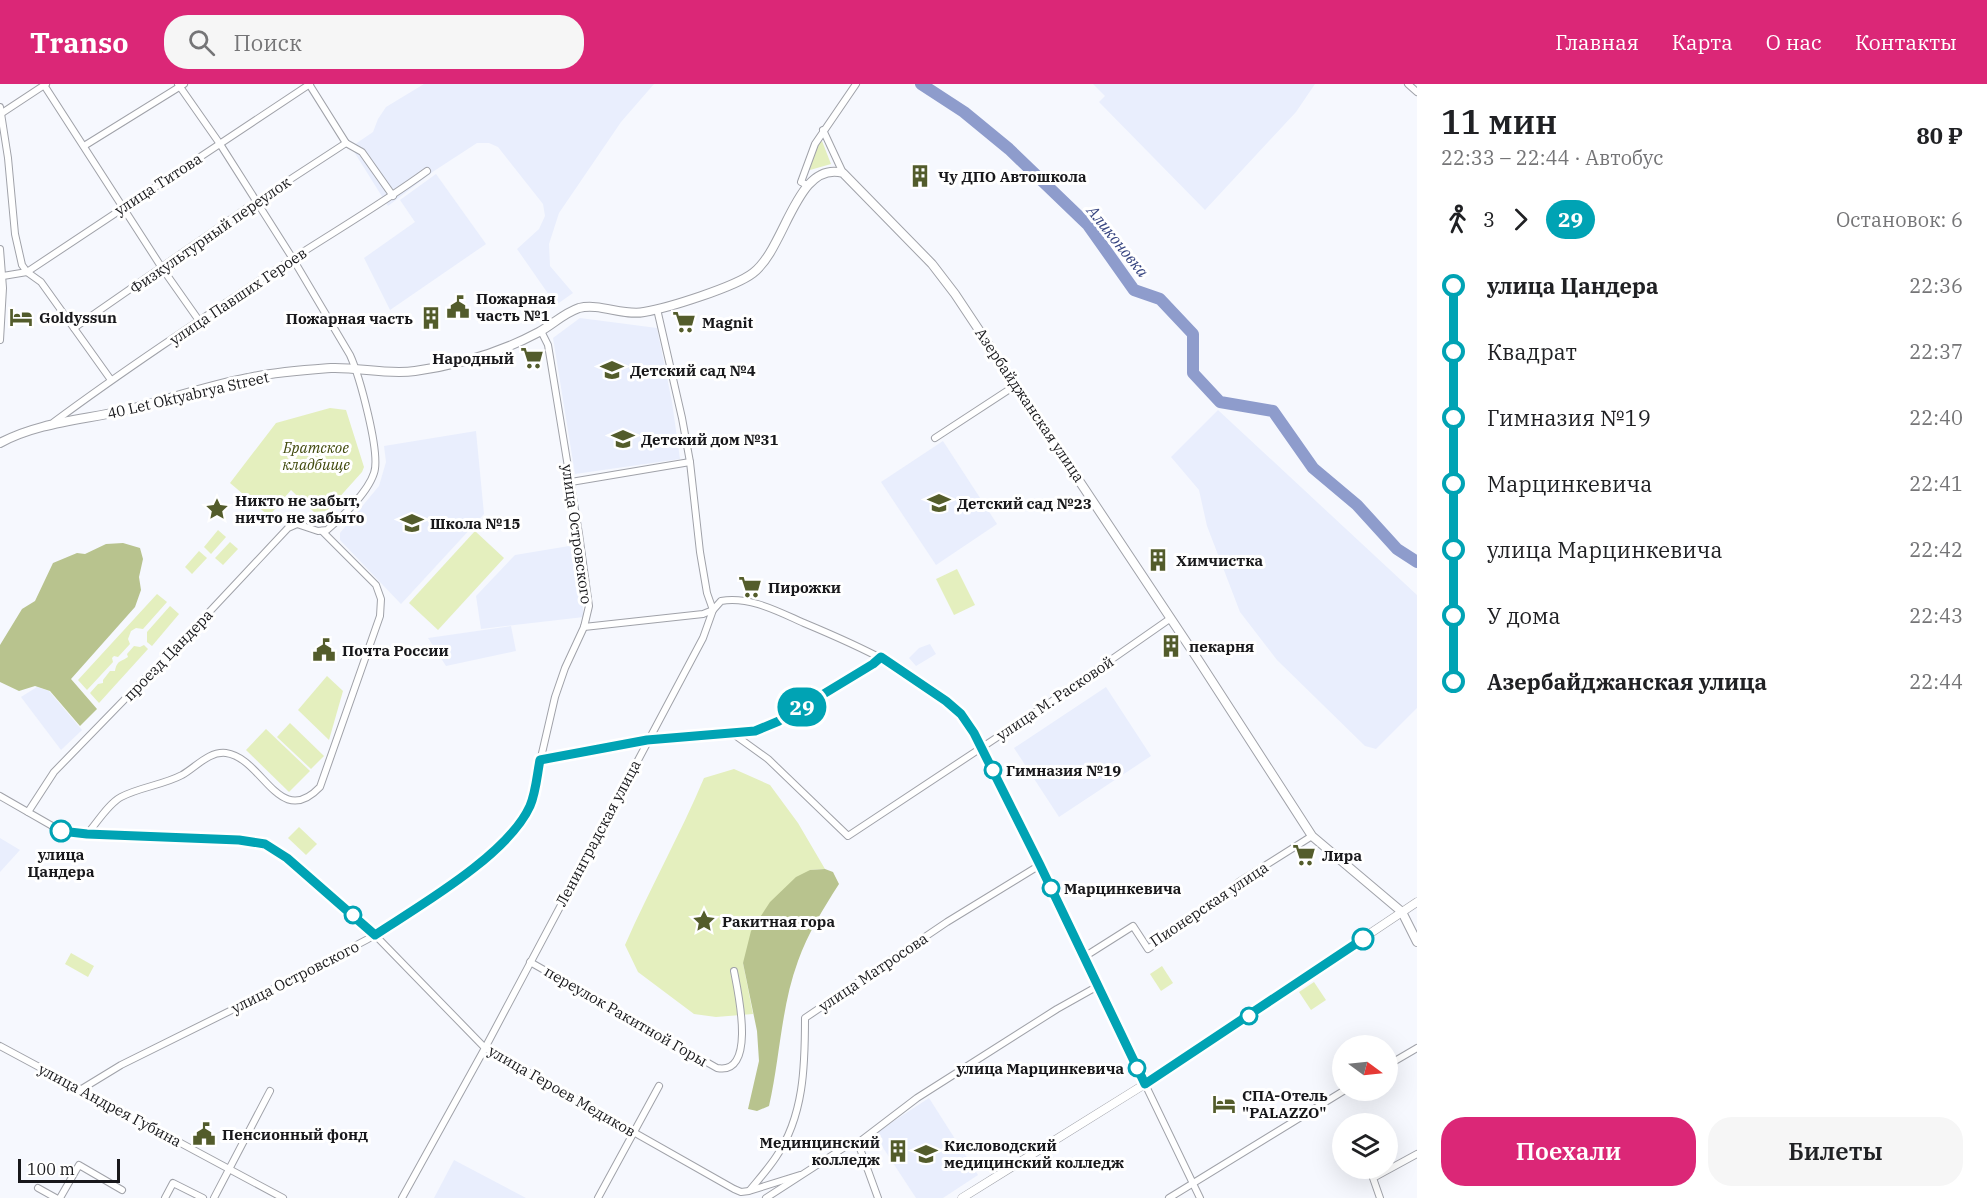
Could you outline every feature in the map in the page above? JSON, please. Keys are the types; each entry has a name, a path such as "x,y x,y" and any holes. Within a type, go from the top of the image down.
{"main road":[{"path":"807,185 819,174 828,171 843,172"},
{"name":"Азербайджанская улица","path":"843,172 939,272 1171,618 1312,836 1402,912"},
{"name":"40 Let Oktyabrya Street","path":"0,443 16,434 125,410 248,377 332,368 389,372 414,371 451,364 492,354 541,331 579,308 629,313 642,313 657,309 724,287 756,270 769,256 807,185"},
{"path":"1402,912 1417,942"}],"street":[{"path":"111,380 41,282 27,272 22,265 15,234 1,110 45,84 162,268 200,322"},
{"path":"310,84 346,143 362,152 393,196"},
{"name":"улица Титова","path":"3,276 27,272 310,84"},
{"path":"807,185 801,182 814,144 856,84"},
{"path":"1408,84 1417,92"},
{"path":"84,146 180,85 220,144 293,259 357,369 374,445 376,470 364,491 336,522 327,530 322,531 376,585 381,598 380,616 320,787 301,801 291,801 279,796 243,760 226,753 212,754 181,776 119,797 87,834"},
{"path":"823,130 843,172"},
{"name":"Физкультурный переулок","path":"74,328 256,201 346,143"},
{"name":"улица Павших Героев","path":"51,425 111,380 293,259 393,196 427,171"},
{"path":"0,249 3,276 0,340"},
{"path":"657,309 682,418 690,462 700,552 707,592 713,610"},
{"name":"улица Островского","path":"80,1090 121,1065 325,963 375,935 488,857 510,834 530,805 555,697 565,668 584,627 589,606 548,345 541,331"},
{"path":"935,438 1016,385"},
{"path":"571,482 690,462"},
{"name":"проезд Цандера","path":"28,812 54,772 190,633 288,528 297,524 322,531"},
{"path":"584,627 703,614 713,610 721,601 728,600 766,606 881,657 925,686 961,714 982,746 1200,1198"},
{"name":"Ленинградская улица","path":"402,1198 485,1048 703,638 713,610"},
{"name":"улица М. Расковой","path":"732,733 768,759 848,836 1052,701 1171,618"},
{"path":"540,760 647,740 755,731 779,721 845,682 881,657"},
{"name":"улица Героев Медиков","path":"0,796 61,831 239,840 265,844 287,858 375,935 485,1048 734,1189 741,1192 749,1191"},
{"name":"Пионерская улица","path":"1084,957 1133,926 1148,949 1221,898 1239,882 1312,836"},
{"name":"улица Матросова","path":"749,1191 776,1157 789,1135 797,1111 805,1062 805,1018 947,922 1040,865"},
{"path":"962,1198 1145,1084 1417,902"},
{"name":"переулок Ракитной Горы","path":"530,962 717,1068 725,1070 736,1062 741,1046 742,1015 734,971"},
{"path":"766,1198 848,1145 858,1143 917,1098 1057,1009 1098,986"},
{"name":"улица Андрея Губина","path":"0,1047 283,1198"},
{"path":"1398,1059 1417,1048"},
{"path":"598,1198 659,1086"},
{"path":"214,1198 270,1091"},
{"path":"1169,1198 1332,1098"},
{"path":"858,1143 878,1198"},
{"path":"1380,1198 1373,1178 1417,1154"},
{"path":"38,1188 58,1198 79,1165 122,1190"},
{"path":"749,1191 800,1175"},
{"path":"165,1198 173,1183 203,1198"}],"shaded area":[{"path":"424,84 654,84 621,122 559,213 549,244 550,266 573,293 556,305 517,249 539,229 545,216 543,204 498,147 489,143 477,143 434,171 388,206 351,147 373,132 386,107"},
{"path":"1093,84 1315,84 1296,112 1205,210 1099,102 1105,96"},
{"path":"436,174 486,244 390,310 364,258 415,222 400,200"},
{"name":"Детский сад №4","path":"580,318 657,328 672,402 680,459 575,474 553,338"},
{"path":"1218,410 1417,595 1417,708 1376,749 1365,746 1277,660 1240,612 1207,526 1199,490 1171,457"},
{"name":"Школа №15","path":"476,431 484,514 401,604 340,540 340,533 379,486 386,462 384,446"},
{"name":"Детский сад №23","path":"943,441 997,524 936,565 881,482"},
{"path":"575,545 584,617 481,629 476,596 515,555"},
{"path":"511,626 516,651 446,666 428,638"},
{"path":"930,644 936,654 916,666 909,658 919,648"},
{"path":"37,687 49,691 82,730 61,750 21,697"},
{"name":"Гимназия №19","path":"1106,687 1151,756 1059,817 1014,748"},
{"path":"0,838 20,850 0,872"},
{"name":"Кисловодский медицинский колледж","path":"929,1098 978,1175 943,1198 916,1198 874,1134"},
{"path":"454,1160 526,1198 434,1198"}],"green space":[{"path":"822,141 831,164 810,170 819,143"},
{"name":"Братское кладбище","path":"330,408 346,410 364,467 327,511 314,512 291,490 269,516 230,483 276,423"},
{"path":"218,530 226,537 211,554 204,547"},
{"path":"475,531 504,558 438,630 409,603"},
{"path":"230,542 238,549 223,565 215,558"},
{"path":"123,543 140,548 143,559 139,577 141,590 135,607 71,679 97,709 80,726 50,691 35,686 19,691 0,682 0,645 22,609 35,601 53,563 77,553 85,554 106,544"},
{"path":"199,551 207,558 192,574 185,567"},
{"path":"957,569 975,605 954,615 936,579"},
{"path":"157,594 167,602 143,629 136,628 131,631 128,639 130,644 118,657 112,658 113,662 87,690 78,680"},
{"path":"170,606 179,614 152,646 147,642 147,632"},
{"path":"144,645 148,649 99,703 90,693 98,684 103,683 110,671 115,671 118,663 128,657 127,654 134,646"},
{"path":"327,676 343,691 329,740 298,710"},
{"path":"290,723 324,756 311,769 277,737"},
{"path":"266,729 310,771 289,792 246,750"},
{"path":"734,769 770,785 798,823 825,869 810,870 743,963 753,1014 716,1017 694,1014 638,972 625,945 704,778"},
{"path":"299,827 317,844 306,855 288,838"},
{"path":"825,869 833,872 839,884 811,931 792,978 769,1106 757,1111 748,1109 759,1061 757,1031 743,963 751,931 770,902 796,877 810,870"},
{"path":"71,953 94,966 88,977 65,964"},
{"path":"1162,966 1173,983 1161,991 1150,974"},
{"path":"1314,982 1326,1000 1311,1010 1299,992"}],"waterway":[{"name":"Аликоновка","path":"921,84 964,112 1009,149 1088,225 1134,290 1160,299 1193,334 1193,373 1220,402 1273,411 1313,468 1357,505 1397,549 1417,562"}],"bus line":[{"name":"29","path":"61,831 239,840 265,844 287,858 375,935 468,872 488,857 510,834 530,805 540,760 647,740 755,731 779,721 812,702 881,657 946,701 961,714 974,733 1145,1084 1363,939"}],"place":[{"name":"Чу ДПО Автошкола","path":"920,176"},
{"name":"Пожарная часть №1","path":"458,307"},
{"name":"Goldyssun","path":"21,317"},
{"name":"Пожарная часть","path":"431,318"},
{"name":"Magnit","path":"684,322"},
{"name":"Народный","path":"532,358"},
{"name":"Детский сад №4","path":"612,370"},
{"name":"Детский дом №31","path":"623,439"},
{"name":"Детский сад №23","path":"939,503"},
{"name":"Никто не забыт, ничто не забыто","path":"217,509"},
{"name":"Школа №15","path":"412,523"},
{"name":"Химчистка","path":"1158,560"},
{"name":"Пирожки","path":"750,587"},
{"name":"пекарня","path":"1171,646"},
{"name":"Почта России","path":"324,650"},
{"name":"Гимназия №19","path":"993,770"},
{"name":"улица Цандера","path":"61,831"},
{"name":"Лира","path":"1304,855"},
{"name":"Марцинкевича","path":"1051,888"},
{"name":"Ракитная гора","path":"704,921"},
{"name":"улица Марцинкевича","path":"1137,1068"},
{"name":"СПА-Отель \"PALAZZO\"","path":"1224,1104"},
{"name":"Пенсионный фонд","path":"204,1134"},
{"name":"Мединцинский колледж","path":"898,1151"},
{"name":"Кисловодский медицинский колледж","path":"926,1154"}]}
